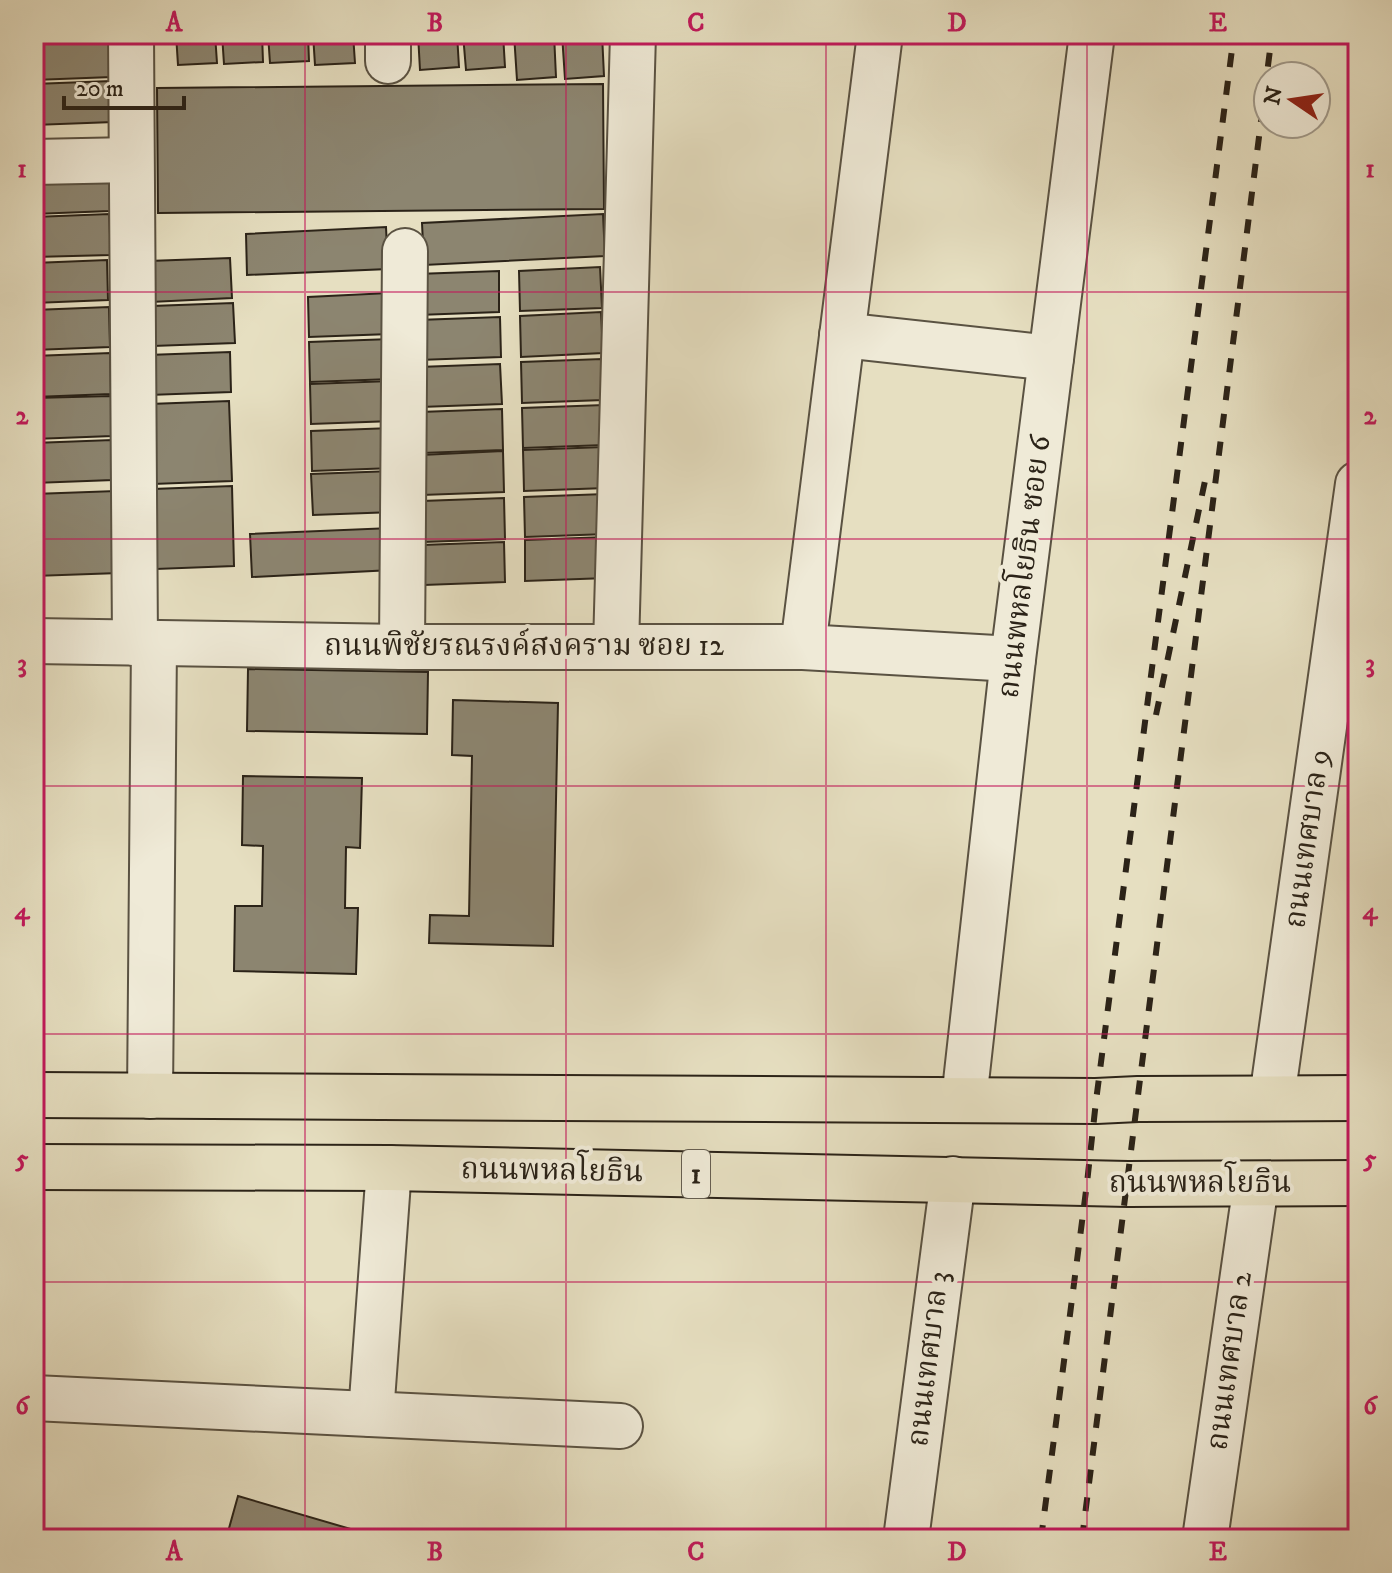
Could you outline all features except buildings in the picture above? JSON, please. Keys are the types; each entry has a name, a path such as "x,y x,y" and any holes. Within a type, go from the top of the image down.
{"main road":[{"path":"34,1095 1096,1101 1358,1098"},
{"name":"ถนนพหลโยธิน","path":"34,1167 389,1168 1101,1183 1358,1183"}],"street":[{"path":"131,34 150,1096"},
{"path":"616,647 633,34"},
{"path":"803,647 880,34"},
{"name":"ถนนพหลโยธิน ซอย 6","path":"964,1100 1013,659 1092,34"},
{"path":"34,162 131,160"},
{"path":"402,647 405,251"},
{"path":"842,335 1051,358"},
{"name":"ถนนเทศบาล 9","path":"1272,1098 1358,484"},
{"name":"ถนนพิชัยรณรงค์สงคราม ซอย 12","path":"34,641 402,647 803,647 1013,659"},
{"path":"371,1414 389,1168"},
{"name":"ถนนเทศบาล 3","path":"906,1539 953,1179"},
{"name":"ถนนเทศบาล 2","path":"1205,1539 1256,1184"},
{"path":"34,1398 620,1426"}],"railway":[{"path":"1041,1539 1234,34"},
{"path":"1082,1539 1272,34"},
{"path":"1156,715 1206,476"}]}
